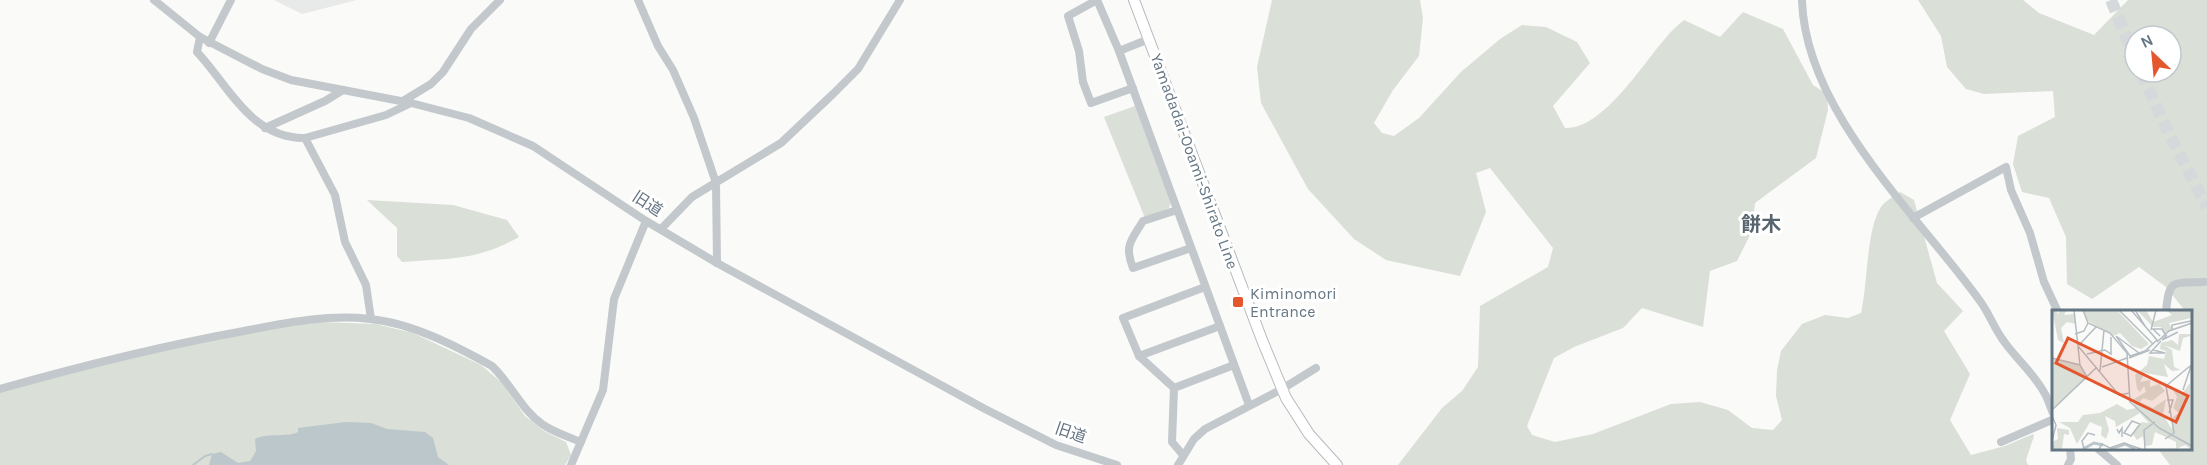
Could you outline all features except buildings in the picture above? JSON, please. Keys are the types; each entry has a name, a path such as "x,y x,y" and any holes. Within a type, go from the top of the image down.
{"main road":[{"name":"Yamadadai-Ooami-Shirato Line","path":"1134,0 1282,389 1309,434 1338,465"}],"street":[{"name":"旧道","path":"154,0 209,43 262,69 282,76 407,102 469,118 534,146 646,221 717,263 985,409 1056,445 1116,465"},
{"path":"209,43 231,0"},
{"path":"200,37 197,52 248,114 276,135 305,138 386,115 407,102 443,72 471,29 500,0"},
{"path":"638,0 658,46 673,69 694,118 716,183 717,263"},
{"path":"661,229 693,197 781,143 842,86 858,69 898,3 906,0"},
{"path":"1133,88 1091,103 1083,82 1079,51 1068,16 1097,0 1133,88 1248,405"},
{"path":"1802,0 1806,35 1815,64 1835,105 1888,188 1981,302 2003,340 2026,366 2045,394 2052,412"},
{"path":"1119,51 1149,39"},
{"path":"265,128 325,101 343,90"},
{"path":"305,138 335,195 345,242 366,285 371,319"},
{"path":"1913,218 2006,166 2011,190 2030,233 2044,282 2057,310"},
{"path":"1177,210 1143,221 1130,243 1128,254 1133,268 1191,248"},
{"path":"571,465 603,390 614,299 646,221"},
{"path":"2166,310 2168,290 2173,285 2180,282 2204,282"},
{"path":"1183,455 1172,442 1174,388 1139,356 1123,318 1205,287"},
{"path":"0,388 176,344 298,321 331,318 371,319 416,330 492,366 503,376 522,403 542,424 581,442"},
{"path":"1139,356 1220,326"},
{"path":"1174,388 1234,365"},
{"path":"1178,465 1194,439 1205,429 1282,389 1316,368"},
{"path":"2045,394 2052,389"},
{"path":"2001,442 2052,418"},
{"path":"2068,465 2071,459 2070,450"},
{"path":"2099,450 2117,465"}],"shaded area":[{"path":"274,0 357,0 302,14"},
{"path":"1272,0 1420,0 1423,18 1419,56 1393,90 1374,123 1382,133 1394,136 1419,118 1461,72 1500,39 1522,25 1546,27 1577,42 1590,63 1553,106 1565,128 1579,126 1607,108 1669,34 1684,20 1720,37 1743,12 1783,29 1813,85 1827,94 1828,110 1816,158 1755,203 1752,231 1737,261 1710,271 1703,327 1642,308 1623,328 1574,347 1554,358 1527,426 1532,435 1555,442 1593,434 1671,404 1700,402 1728,410 1752,428 1773,430 1782,420 1776,396 1777,370 1781,351 1802,324 1825,315 1848,318 1861,313 1870,243 1876,217 1881,207 1900,192 1914,200 1937,283 1963,311 1944,331 1970,374 1950,420 1971,455 2005,446 2033,434 2026,460 2028,465 1398,465 1442,408 1462,391 1478,367 1480,306 1548,267 1553,248 1490,168 1476,173 1486,212 1460,276 1386,260 1354,239 1308,189 1261,103 1257,67"},
{"path":"1918,0 2023,0 2039,13 2094,35 2128,0 2207,0 2207,465 2170,465 2159,450 2192,450 2192,310 2184,310 2166,287 2139,267 2092,299 2067,284 2066,237 2049,198 2022,192 2013,164 2018,136 2055,117 2053,91 1984,94 1966,89 1947,67 1941,36"},
{"path":"1135,106 1171,203 1169,208 1145,218 1104,117"},
{"path":"367,200 453,205 507,220 519,237 490,250 462,257 402,262 397,256 397,228"},
{"path":"320,322 376,324 413,333 481,365 501,382 525,416 544,431 566,442 571,455 565,465 0,465 0,392 199,342"},
{"path":"346,422 371,423 387,429 425,432 433,438 438,457 449,465 209,465 212,454 221,452 238,463 250,461 256,451 255,439 261,437 289,435 298,432 298,428"}],"waterway":[{"path":"193,465 212,454"}],"tunnel":[{"path":"2111,0 2123,29"},
{"path":"2146,84 2168,132 2207,207"}],"place":[{"name":"Kiminomori Entrance","path":"1238,302"}],"district":[{"name":"餅木","path":"1761,224"}]}
